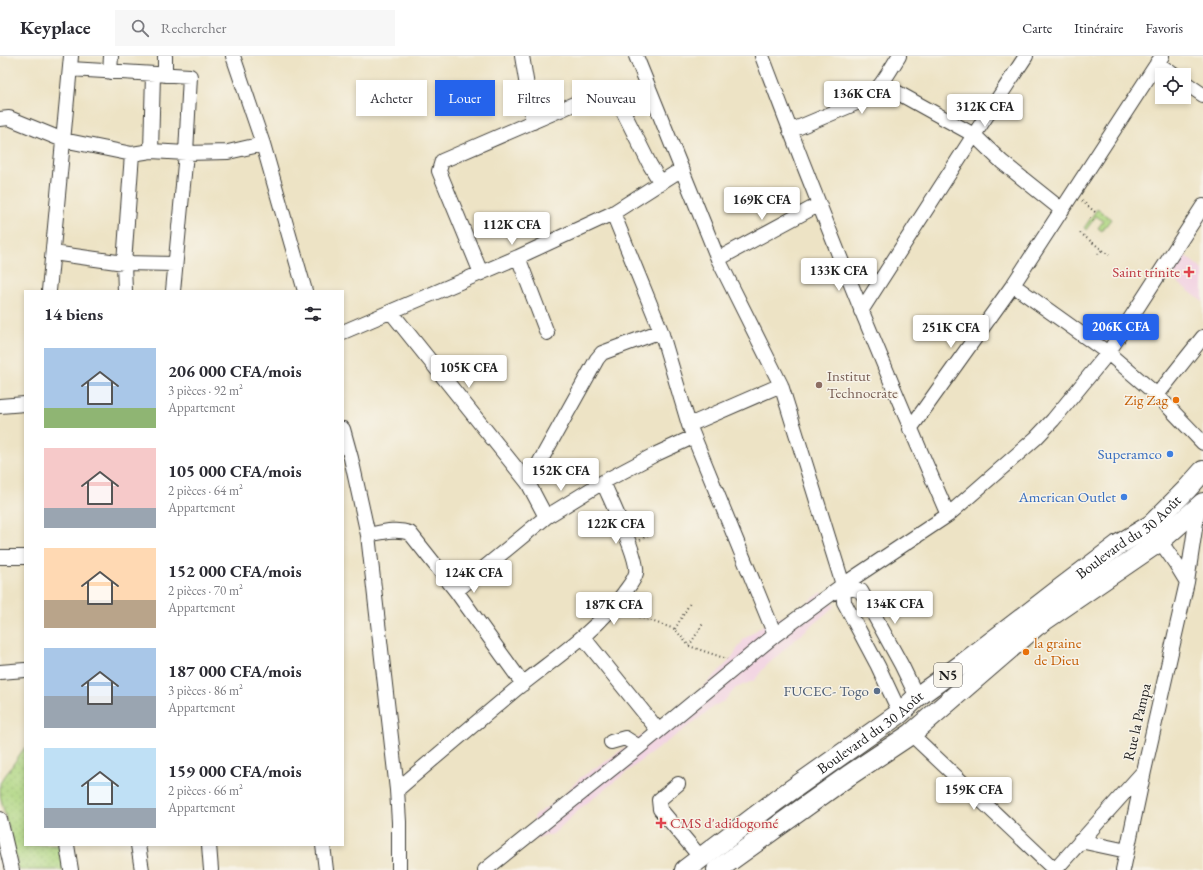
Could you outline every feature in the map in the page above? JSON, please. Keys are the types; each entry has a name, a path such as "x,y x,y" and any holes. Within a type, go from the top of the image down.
{"highway":[{"name":"Boulevard du 30 Août","path":"685,870 777,800 900,712 917,697 964,663 1106,554 1156,533 1186,490 1203,472"},
{"path":"1186,490 1200,506"},
{"name":"Boulevard du 30 Août","path":"717,870 848,776 911,734 1036,626 1156,533 1200,506"},
{"path":"917,697 930,718"},
{"path":"900,712 911,734"}],"street":[{"path":"110,72 111,56"},
{"path":"151,151 159,75 165,56"},
{"path":"233,56 263,144 305,290"},
{"path":"522,56 533,122"},
{"path":"636,56 718,259 781,385 843,585 844,602 881,670 900,712"},
{"path":"762,56 818,206 910,429 948,515"},
{"path":"790,131 866,99 882,84 899,56"},
{"path":"861,311 1026,56"},
{"path":"910,429 1013,285 1159,60 1167,68"},
{"path":"49,290 70,63 110,72 190,76 186,153 172,290"},
{"path":"882,84 974,135 1002,162 1062,210"},
{"path":"1191,87 1203,95"},
{"path":"482,273 439,171 442,161 604,91 614,93 650,165 661,183"},
{"path":"0,119 9,118 63,140 132,154 151,151 186,153 228,152 263,144"},
{"path":"125,290 124,263 132,154"},
{"path":"344,332 518,258 613,213 674,174 683,171"},
{"path":"718,259 818,206"},
{"path":"485,870 639,747 775,635 843,585 948,515 1036,438 1108,354 1203,206"},
{"path":"613,213 661,331 691,431 775,635"},
{"path":"53,253 124,263 175,264"},
{"path":"518,258 547,333"},
{"path":"1013,285 1108,354 1157,395 1203,443"},
{"path":"391,312 528,483 546,517"},
{"path":"528,483 599,356 602,353 661,331"},
{"path":"1157,395 1203,337"},
{"path":"456,591 546,517 603,482 654,455 691,431 781,385"},
{"path":"0,406 24,404"},
{"path":"344,433 368,535 399,822 399,870"},
{"path":"396,790 523,684 583,637 613,608 634,580 636,564 603,482"},
{"name":"Rue la Pampa","path":"1123,870 1187,582 1200,506"},
{"path":"368,535 394,530 403,530 410,533 456,591 523,684"},
{"path":"1156,533 1190,563"},
{"path":"0,557 24,560"},
{"path":"843,585 861,591 902,666 917,697"},
{"path":"583,637 658,730"},
{"path":"0,672 24,670"},
{"path":"911,734 1055,870 1144,771"},
{"path":"611,742 625,738 639,747"},
{"path":"678,784 659,800 660,809 701,858"},
{"path":"0,819 12,870"},
{"path":"1080,841 1127,851"},
{"path":"67,846 71,870"},
{"path":"138,846 142,870"},
{"path":"209,846 211,870"},
{"path":"323,846 326,870"}],"path":[{"path":"1082,201 1095,212"},
{"path":"1090,218 1093,221"},
{"path":"1080,233 1110,255"},
{"path":"1098,254 1102,250"},
{"path":"674,629 690,603"},
{"path":"613,608 674,629 689,646 722,658 742,662"},
{"path":"689,646 704,622"}],"shaded area":[{"path":"1183,254 1203,270 1203,302 1167,274"},
{"path":"822,592 835,606 763,669 755,680 736,688 724,701 714,706 582,807 553,834 530,841 535,815 560,799 580,778 644,734 702,688 730,660 744,639 772,619 789,616"}],"green space":[{"path":"1097,209 1111,219 1102,231 1098,228 1103,221 1096,216 1086,230 1084,228"},
{"path":"24,748 24,846 63,846 66,870 19,870 0,795 0,783"}],"place":[{"name":"Saint trinite","path":"1189,272"},
{"name":"Institut Technocrate","path":"819,385"},
{"name":"Zig Zag","path":"1176,400"},
{"name":"Superamco","path":"1170,454"},
{"name":"American Outlet","path":"1124,497"},
{"name":"la graine de Dieu","path":"1026,652"},
{"name":"FUCEC- Togo","path":"877,691"},
{"name":"CMS d'adidogomé","path":"661,823"}]}
